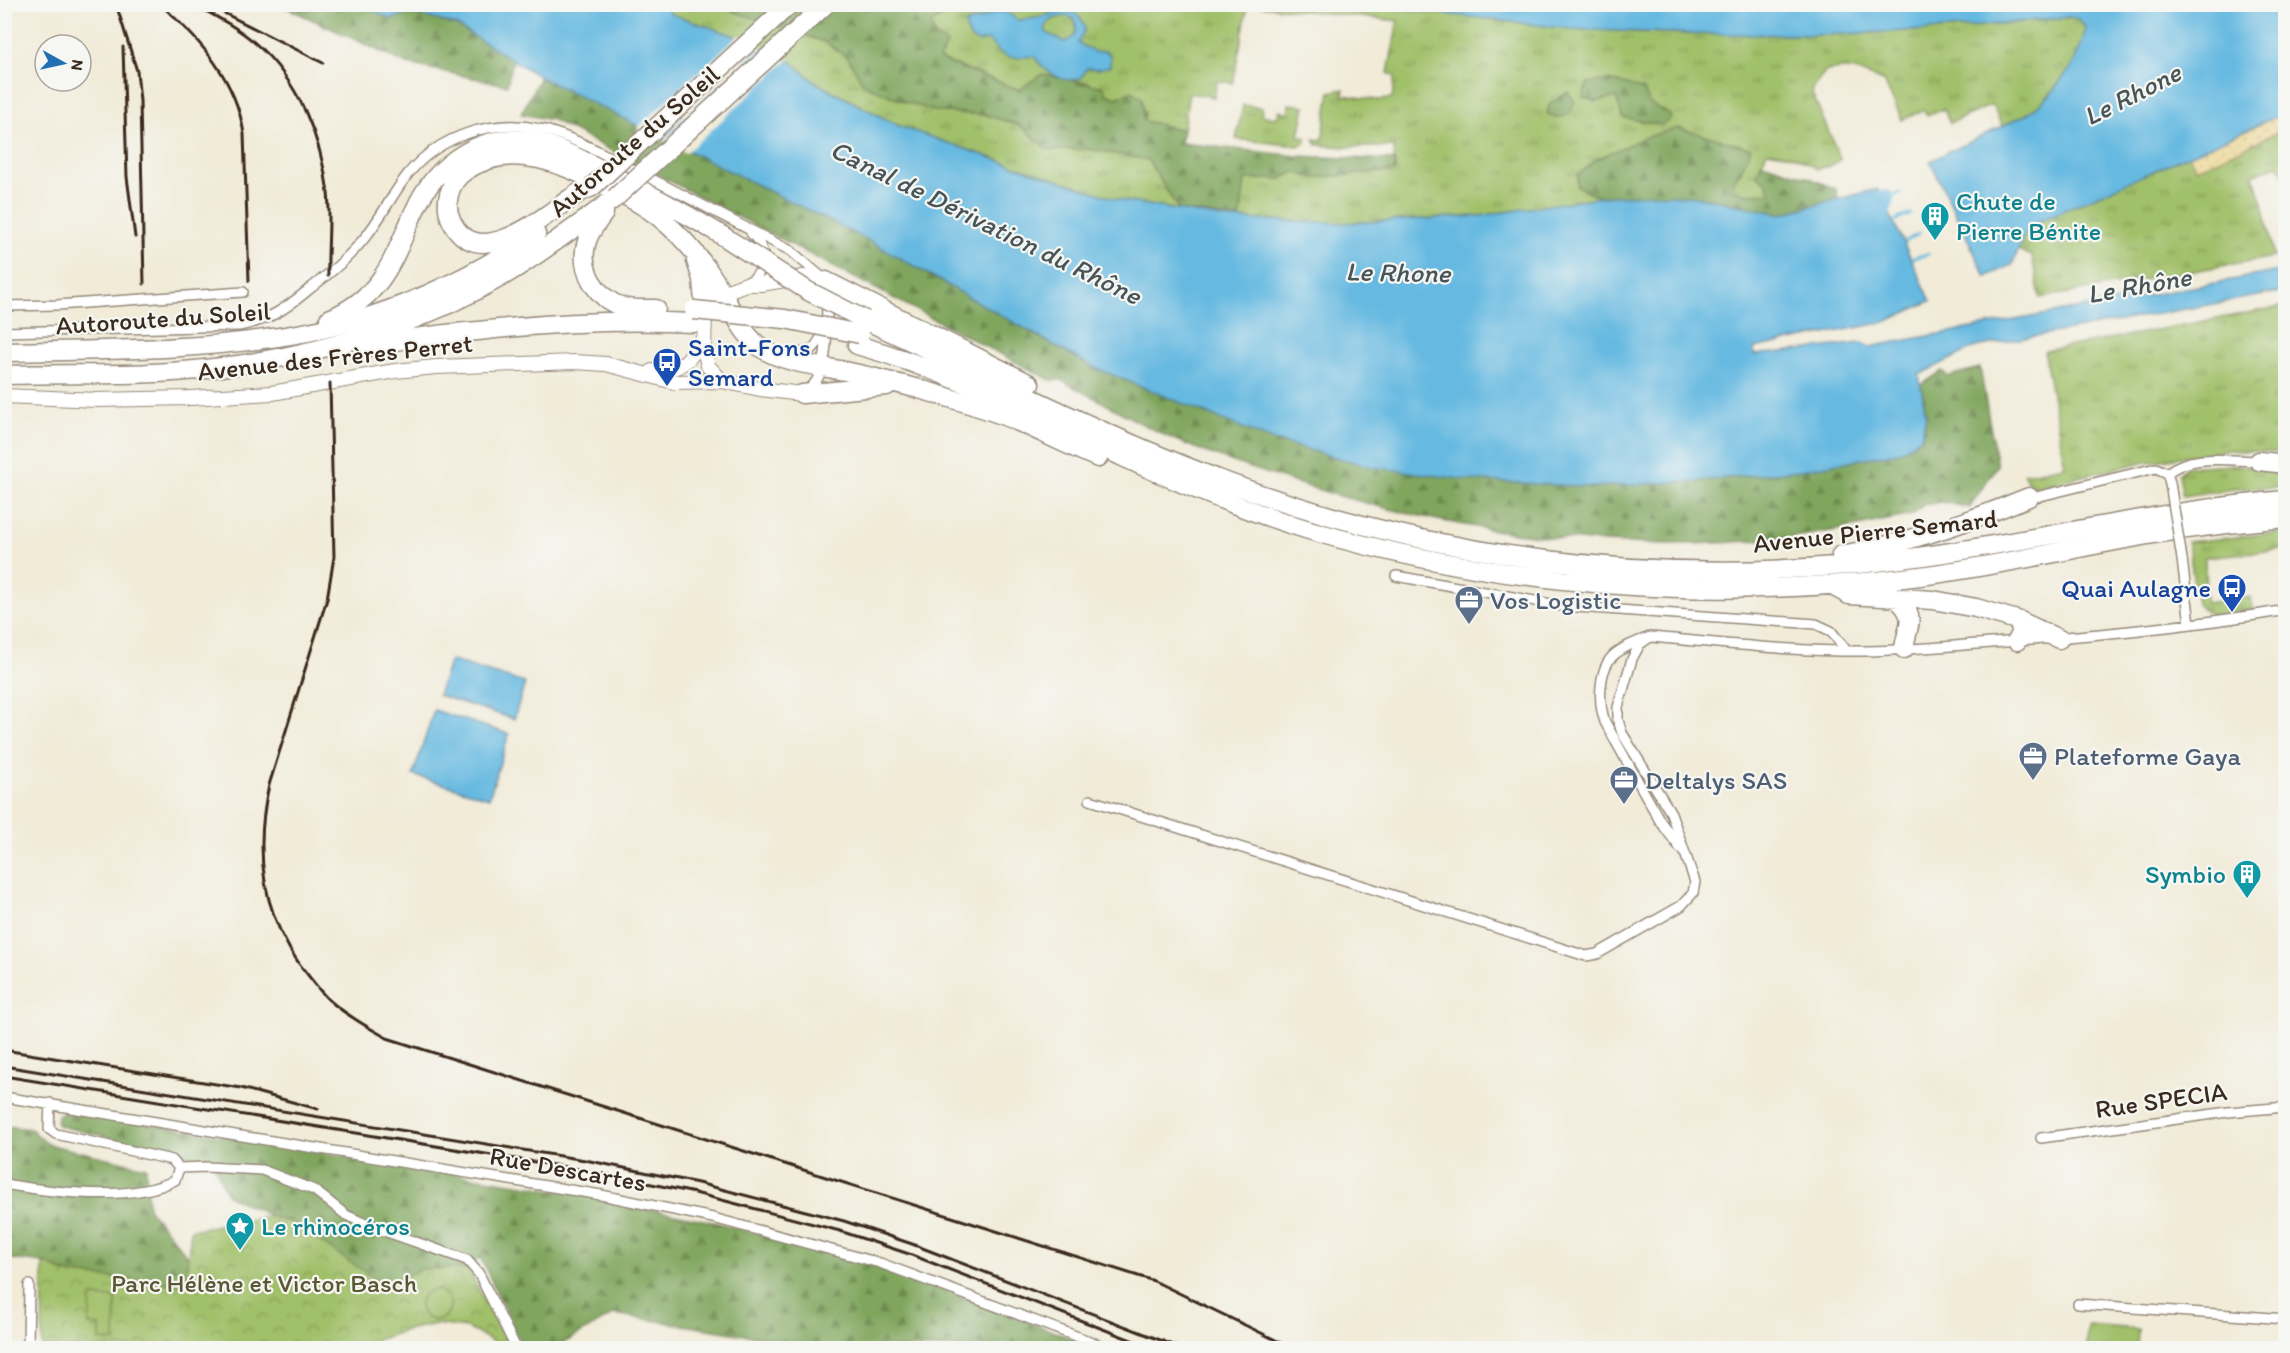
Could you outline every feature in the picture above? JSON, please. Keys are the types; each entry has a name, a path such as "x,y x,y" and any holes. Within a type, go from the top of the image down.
{"highway":[{"name":"Autoroute du Soleil","path":"4,352 188,347 308,332 387,309 450,284 533,237 579,203 592,187 790,4"},
{"name":"Autoroute du Soleil","path":"4,375 169,372 214,368 332,346 409,321 461,298 541,252 615,198 826,4"},
{"path":"262,339 332,318 361,301 389,269 418,204 435,177 462,154 492,143 511,140 532,141 562,151 657,198 720,234 808,291 860,333 903,359 965,382 1219,500"},
{"path":"592,187 573,196 525,229 496,241 479,242 467,238 455,227 448,210 451,188 456,179 479,163 496,158 529,156 547,160 575,171 637,202 667,224 693,251 715,279 752,340 764,350 775,355 902,385 1000,414 1175,490 1219,500"},
{"path":"615,198 592,229 586,244 586,268 597,289 608,300 628,308 699,321 771,329 860,333 985,375 1116,438 1158,454"},
{"path":"693,251 702,279 699,321"},
{"path":"826,281 989,362 1158,454"},
{"path":"169,372 196,375 234,374 294,366 402,339 491,329 602,322 699,321"},
{"path":"802,394 902,385"},
{"name":"Avenue Pierre Semard","path":"1158,454 1289,504 1372,527 1471,549 1546,561 1651,569 1710,571 1804,568 1923,557 2195,509 2286,500"},
{"path":"2259,461 2286,464"},
{"path":"1804,568 1818,557 1875,549 1939,532 2029,497"},
{"name":"Avenue Pierre Semard","path":"1219,500 1350,541 1434,561 1547,579 1682,588 1741,589 1912,578 1989,566 2164,532 2286,518"},
{"path":"1831,585 1849,595 1933,600 1976,608 2020,621 2059,639"},
{"path":"1895,597 1909,613 1911,626 1905,639 1904,649"},
{"path":"2017,641 2021,634 2020,621"}],"street":[{"path":"4,332 239,326 275,316 339,266 367,234 409,172 439,146 456,137 493,126 518,126 540,128 564,136 765,237 799,256 826,281 826,326 822,366 816,383 802,394 760,389 722,381 674,382 633,371"},
{"path":"633,371 666,371 679,367 692,355 699,321 722,293 746,284 760,272 764,258 758,240 745,228"},
{"path":"746,284 761,284 803,277 826,281"},
{"path":"4,306 57,305 243,292"},
{"path":"699,321 708,366 722,381"},
{"path":"775,355 811,350 818,344 826,326"},
{"name":"Avenue des Frères Perret","path":"4,396 144,399 272,393 395,371 480,364 590,362 633,371"},
{"path":"2167,473 2180,464 2192,461 2259,461"},
{"path":"2029,497 2156,468 2162,469 2167,473 2170,483 2190,624"},
{"path":"1396,576 1563,606 1816,624 1831,631 1846,650"},
{"path":"1686,858 1655,812 1605,722 1599,701 1602,678 1613,655 1630,644 1650,637 1766,647 1846,650 1904,649 2059,639 2286,610"},
{"path":"1090,801 1586,956 1597,954 1681,906 1693,893 1695,882 1671,813 1622,733 1618,720 1618,707 1632,659 1640,644 1650,637"},
{"name":"Rue Descartes","path":"4,1097 601,1194 713,1218 890,1266 1108,1348"},
{"path":"50,1103 48,1124 51,1131 56,1134 155,1155 172,1160 179,1168"},
{"name":"Rue SPECIA","path":"2042,1138 2228,1112 2286,1107"},
{"path":"4,1184 52,1192 93,1194 137,1190 154,1188 175,1180 179,1168"},
{"path":"179,1168 262,1170 314,1190 346,1215 370,1226 467,1260 479,1274 516,1348"},
{"path":"28,1348 29,1285"},
{"path":"2078,1304 2286,1319"}],"green space":[{"path":"281,5 362,5 391,19 411,13 456,25 513,60 507,85 407,64"},
{"path":"666,5 720,5 825,42 848,58 864,85 934,111 987,115 1021,126 1048,150 1090,149 1148,160 1179,210 1119,200 899,126 816,83 789,61 732,35 670,14"},
{"path":"720,5 963,5 931,23 935,36 947,44 939,59 1019,90 1042,74 1104,87 1106,94 1117,98 1132,91 1142,98 1144,121 1183,130 1181,143 1297,156 1395,160 1395,171 1314,178 1294,172 1281,179 1245,179 1240,219 1179,210 1148,160 1090,149 1048,150 1021,126 987,115 934,111 905,102 864,85 848,58 825,42"},
{"path":"961,5 1248,5 1233,83 1217,81 1214,97 1189,93 1183,130 1144,121 1145,113 1106,94 1088,82 1073,81 1020,90 939,59 947,44 935,36 931,23"},
{"path":"1251,5 1380,5 1570,29 1693,34 1822,35 1950,29 2074,17 2083,23 2085,34 2076,60 2047,98 2028,114 2002,126 1992,105 1950,123 1944,109 1927,115 1923,110 1902,120 1884,81 1851,69 1826,71 1811,91 1841,160 1817,169 1793,156 1767,152 1756,175 1768,184 1772,193 1748,194 1728,189 1741,171 1750,148 1678,128 1577,186 1600,197 1480,216 1345,223 1240,219 1245,179 1281,179 1294,172 1314,178 1395,170 1394,147 1317,145 1314,139 1322,140 1330,92 1344,89 1343,95 1377,100 1392,99 1395,76 1388,73 1398,21","holes":["1609,80 1644,90 1649,103 1670,115 1660,125 1623,117 1616,97 1588,83"]},
{"path":"540,77 866,239 1091,366 1272,440 1372,467 1698,481 1801,470 1899,452 1922,438 1926,415 1921,385 1942,371 1948,376 1980,368 1997,466 1970,508 1942,502 1923,505 1912,515 1831,531 1783,538 1720,543 1657,544 1532,535 1408,514 1347,498 1239,464 1160,433 1061,380 1050,380 553,120 521,114"},
{"path":"1609,80 1644,90 1649,103 1671,115 1669,121 1660,125 1622,117 1616,97 1595,102 1583,97 1588,83"},
{"path":"1568,92 1575,102 1569,114 1558,119 1547,113 1549,105"},
{"path":"1289,104 1305,106 1299,136 1307,138 1305,143 1298,146 1236,139 1243,105 1262,108 1261,115 1274,118 1278,116 1279,110 1288,113"},
{"path":"1678,128 1751,148 1741,171 1729,189 1748,194 1772,193 1768,184 1756,175 1762,163 1836,189 1838,199 1781,214 1699,197 1600,197 1577,186 1578,175 1597,159 1643,138"},
{"path":"2285,129 2285,179 2279,164 2253,175 2263,202 2274,257 2040,298 2032,256 2018,250 2028,226 2189,155 2196,169"},
{"path":"2285,306 2285,453 2226,450 2135,464 2036,487 2028,482 2023,474 2065,466 2044,351"},
{"path":"2217,465 2285,468 2285,487 2234,489 2183,496 2179,474 2186,467"},
{"path":"2285,532 2285,549 2205,557 2206,603 2251,597 2253,609 2216,615 2203,610 2197,604 2188,542"},
{"path":"69,1111 572,1193 718,1223 850,1258 926,1283 1097,1348 826,1348 614,1314 555,1348 523,1348 480,1257 468,1269 422,1269 384,1285 292,1223 271,1216 227,1195 213,1161 59,1126 56,1122 57,1116"},
{"path":"5,1126 31,1129 47,1144 146,1167 148,1208 188,1257 185,1285 69,1274 43,1263 5,1258"},
{"name":"Parc Hélène et Victor Basch","path":"271,1216 292,1223 384,1285 422,1269 468,1269 510,1348 496,1348 491,1340 467,1328 436,1324 406,1330 354,1348 42,1348 43,1263 69,1274 185,1285 191,1230"},
{"path":"435,1290 446,1294 450,1305 446,1316 435,1320 424,1316 420,1305 424,1294"},
{"path":"91,1297 116,1298 115,1341 100,1340 100,1326 89,1325"},
{"path":"2088,1325 2138,1329 2137,1348 2086,1348"}],"sand":[{"path":"2285,113 2285,129 2196,169 2189,155"}],"water":[{"path":"362,5 666,5 671,14 732,35 790,61 816,83 899,126 1119,200 1229,219 1345,223 1480,216 1600,197 1654,194 1699,197 1781,214 1878,189 1931,301 1885,322 1754,348 1754,355 1861,343 1869,347 2285,270 2285,291 1975,347 1919,375 1926,415 1921,438 1899,452 1801,470 1698,481 1592,487 1468,480 1372,467 1272,440 1091,366 866,239 540,77 456,25 411,13 391,19"},
{"name":"Le Rhone","path":"1370,5 2285,5 2285,113 2028,226 2012,265 1986,277 1930,161 2027,114 2048,97 2072,66 2079,51 2086,29 2079,19 2069,17 1950,29 1822,35 1693,34 1570,29"},
{"path":"1065,9 1076,14 1081,18 1085,29 1078,43 1094,52 1105,51 1110,55 1110,66 1099,69 1087,68 1081,78 1067,80 1054,76 1034,56 1008,57 988,40 978,42 971,39 965,25 996,12 1008,13 1017,20 1037,18","holes":["1068,16 1075,20 1075,34 1064,42 1047,33 1045,28 1049,22 1057,18"]},
{"path":"450,660 525,683 514,719 438,695"},
{"path":"434,710 509,734 489,798 413,775"}],"pier":[{"path":"739,35 763,46 660,140 637,128"},
{"path":"766,47 790,58 686,153 663,141"}],"waterway":[{"path":"1886,199 1901,193"},
{"path":"1876,226 1886,199"},
{"path":"1896,220 1911,214"},
{"path":"1905,241 1919,234"},
{"path":"1913,258 1928,254"}],"railway":[{"path":"116,4 137,71 140,101 144,284"},
{"path":"160,4 189,32 214,62 225,78 240,114 244,134 249,281"},
{"path":"193,4 233,27 255,43 284,75 296,93 313,131 325,172 329,213 328,276"},
{"path":"224,13 323,63"},
{"path":"123,47 127,177 135,237"},
{"path":"330,383 334,557 327,599 269,785 262,837 266,887 272,911 295,957 326,998 350,1016 387,1038 1154,1281 1292,1348"},
{"path":"4,1050 241,1088 318,1109"},
{"path":"4,1066 585,1160 698,1183 844,1221 912,1244 1181,1348"},
{"path":"4,1076 584,1170 695,1193 840,1231 909,1254 1152,1348"}],"place":[{"name":"Chute de Pierre Bénite","path":"1935,242"},
{"name":"Saint-Fons Semard","path":"667,388"},
{"name":"Quai Aulagne","path":"2232,614"},
{"name":"Vos Logistic","path":"1469,626"},
{"name":"Plateforme Gaya","path":"2033,782"},
{"name":"Deltalys SAS","path":"1624,806"},
{"name":"Symbio","path":"2247,900"},
{"name":"Le rhinocéros","path":"240,1252"}],"water label":[{"name":"Canal de Dérivation du Rhône","path":"986,222"},
{"name":"Le Rhône","path":"2139,285"}]}
